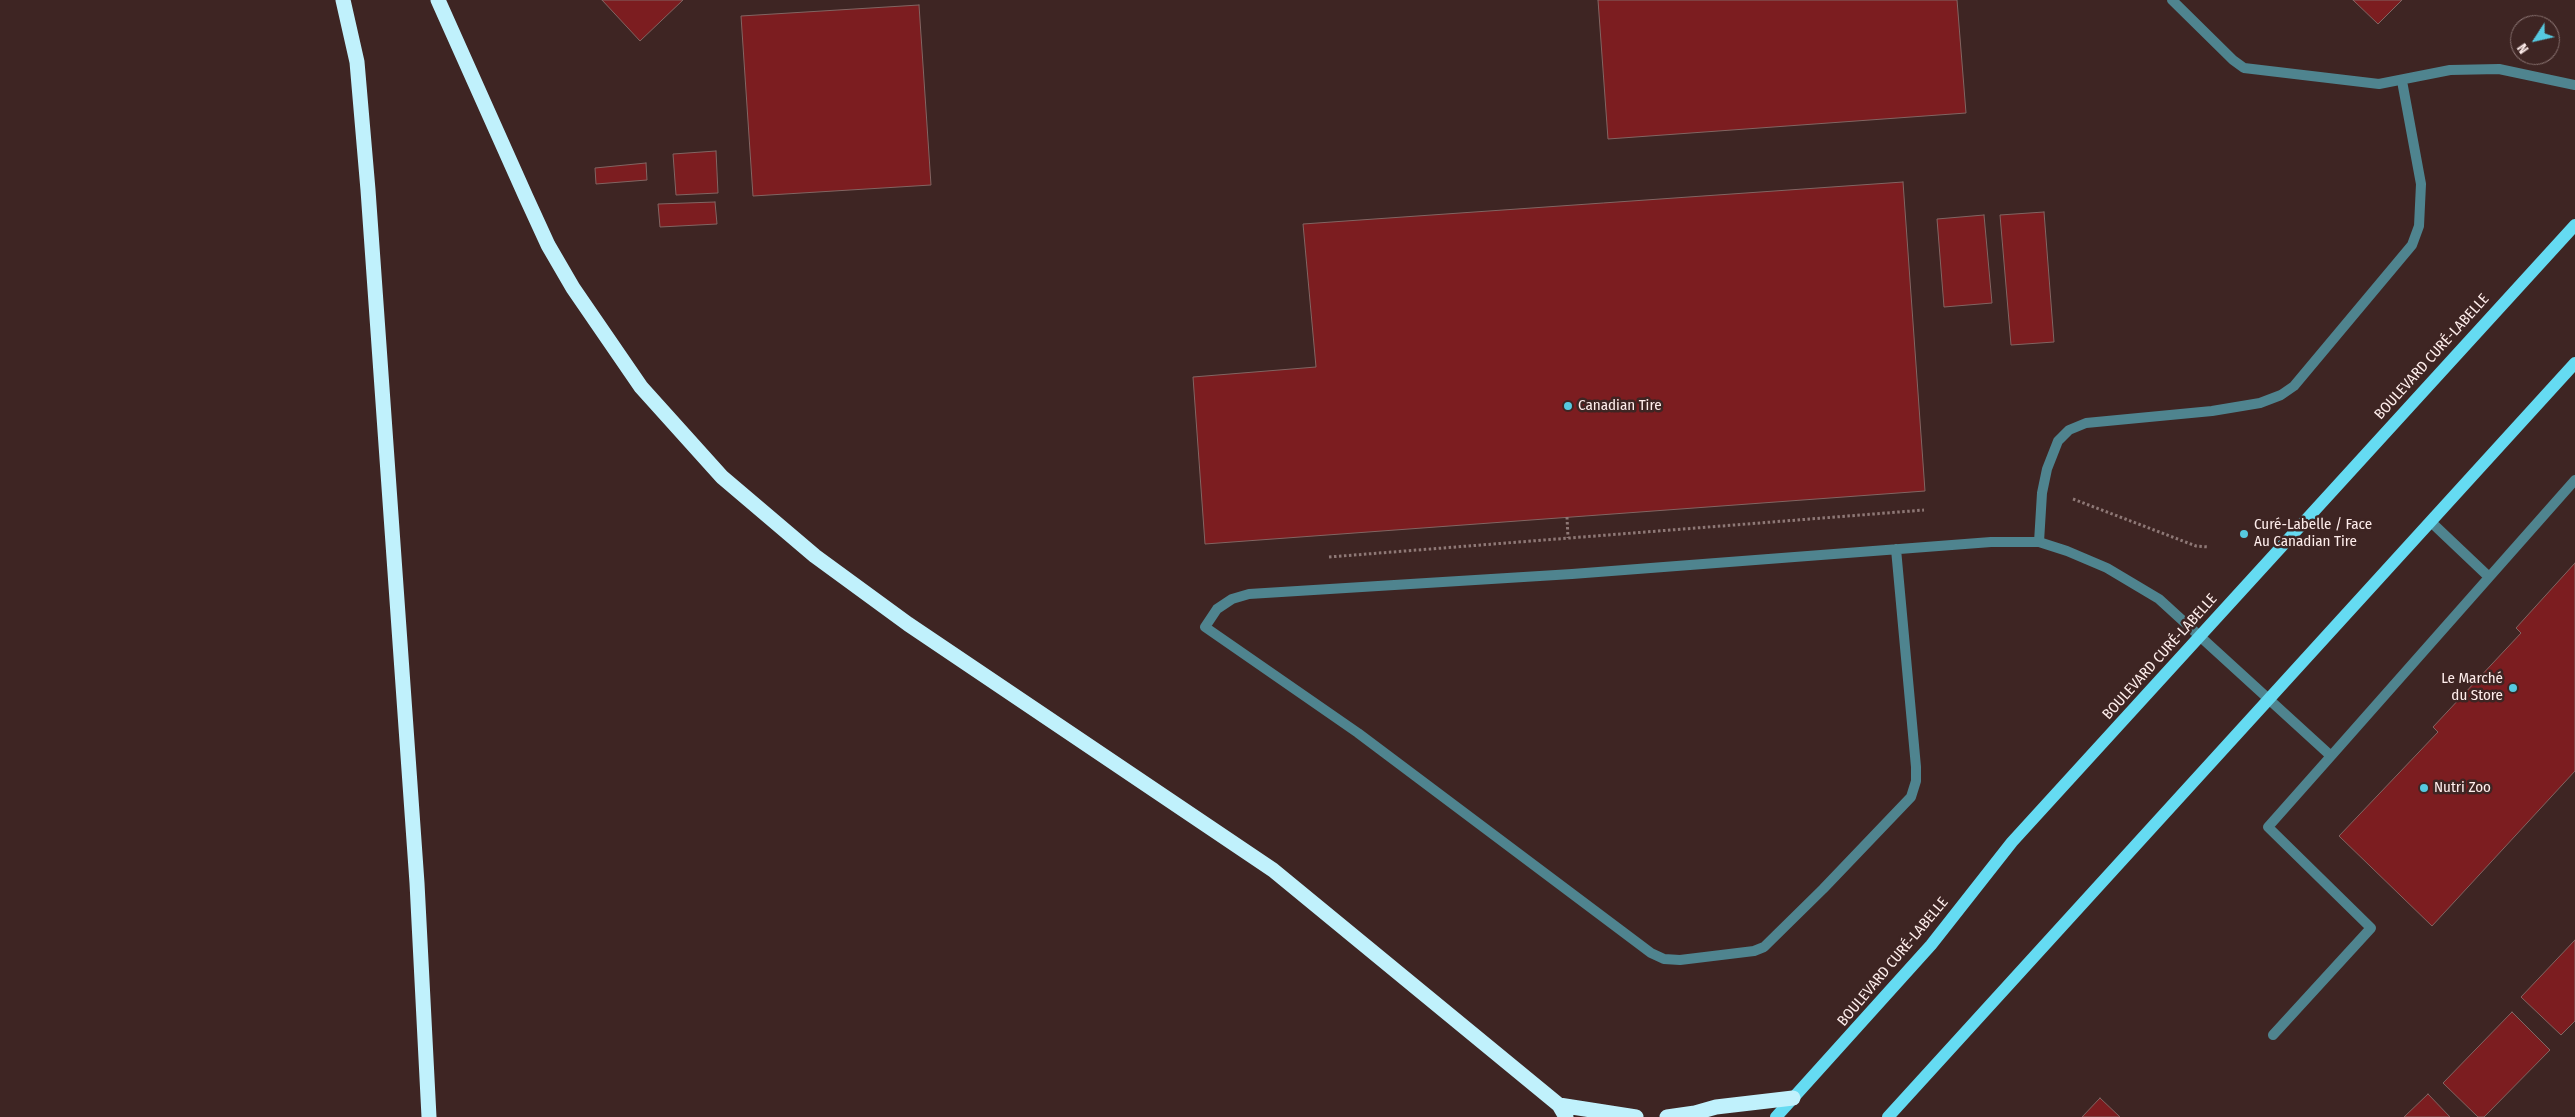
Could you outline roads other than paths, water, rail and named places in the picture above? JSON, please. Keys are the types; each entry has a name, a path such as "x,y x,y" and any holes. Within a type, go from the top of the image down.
{"highway":[{"path":"343,0 357,62 368,190 416,873 429,1117"},
{"path":"438,0 548,245 573,288 642,388 722,477 815,556 908,624 1273,870 1563,1111 1636,1117"},
{"path":"1667,1117 1695,1113 1716,1107 1793,1098"}],"main road":[{"name":"BOULEVARD CURÉ-LABELLE","path":"1776,1117 1931,945 2012,842 2575,225"},
{"path":"1888,1117 2575,363"}],"lane":[{"path":"2172,0 2244,68 2379,84 2402,81 2450,70 2499,69 2575,84"},
{"path":"2039,542 2042,493 2047,469 2058,441 2069,430 2086,423 2212,411 2260,403 2281,395 2294,386 2412,245 2420,226 2421,184 2402,81"},
{"path":"2273,1035 2371,928 2268,827 2575,480"},
{"path":"2431,522 2489,577"},
{"path":"1896,549 1916,767 1916,781 1911,797 1823,889 1764,947 1754,952 1680,960 1664,959 1652,953 1358,733 1205,627 1217,609 1232,599 1249,594 1572,574 1896,549 1991,542 2039,542 2067,551 2134,582 2158,599 2331,756"}],"place":[{"name":"Canadian Tire","path":"1568,406"},
{"name":"Curé-Labelle / Face Au Canadian Tire","path":"2244,534"},
{"name":"Le Marché du Store","path":"2513,688"},
{"name":"Nutri Zoo","path":"2424,788"}]}
